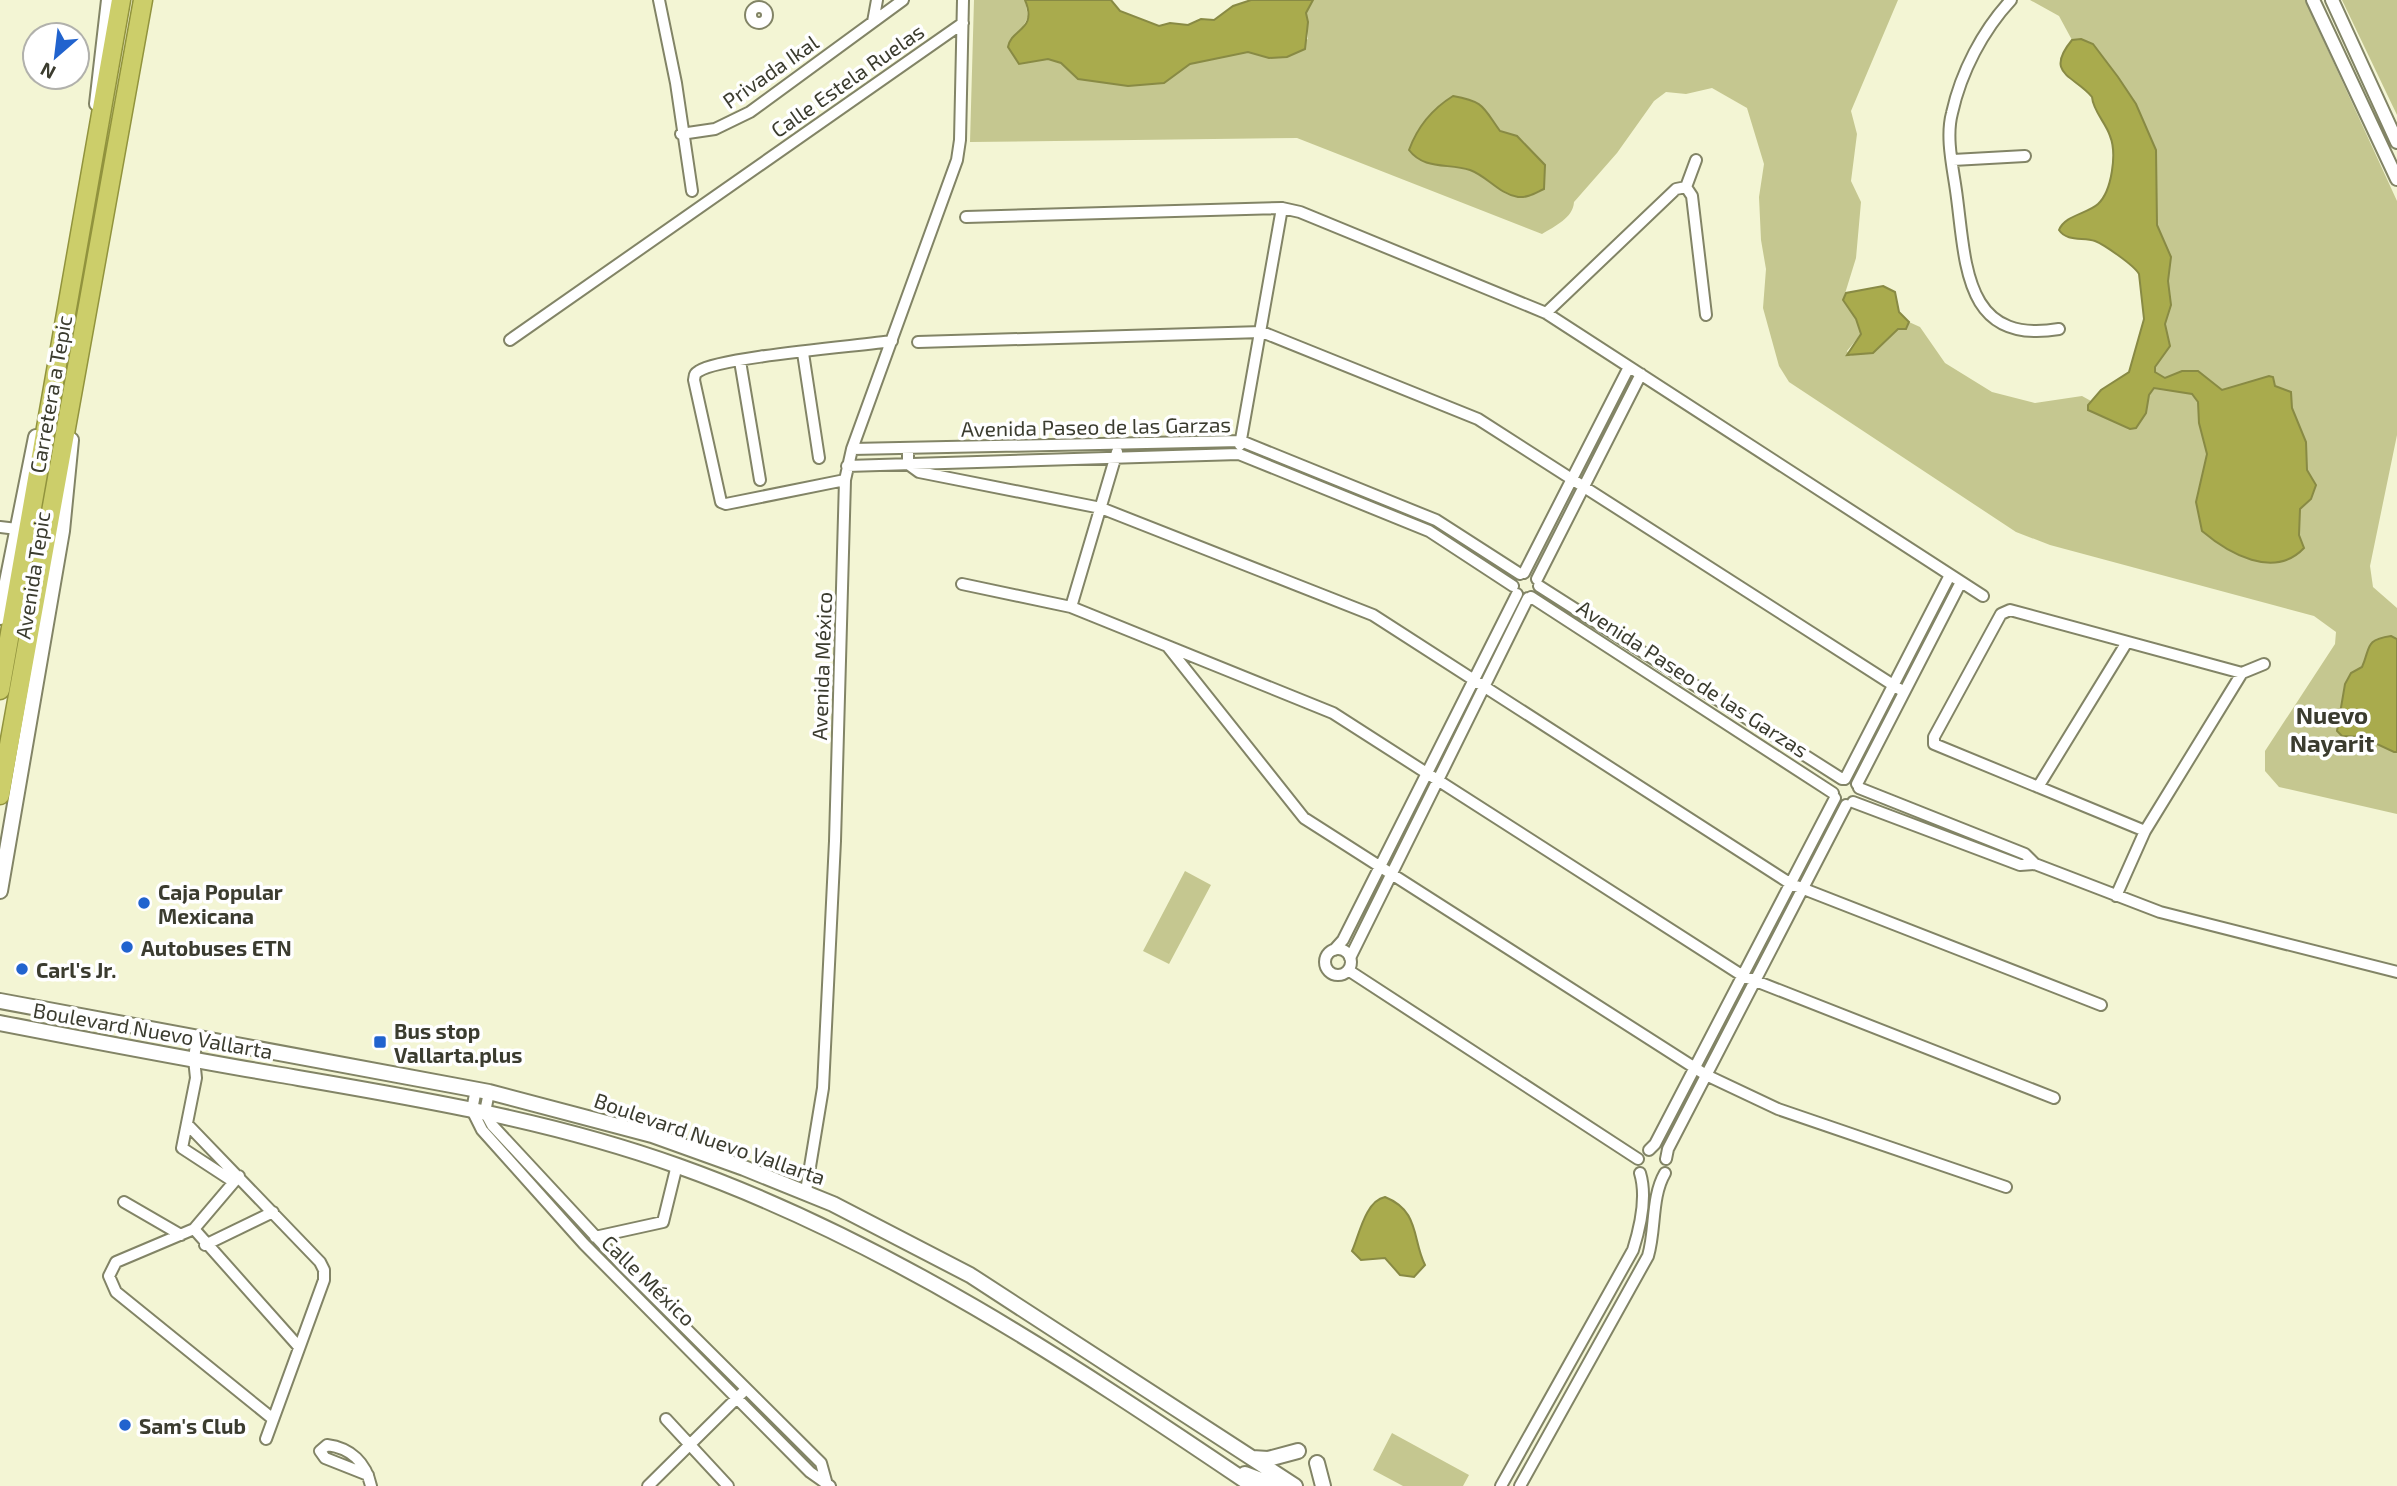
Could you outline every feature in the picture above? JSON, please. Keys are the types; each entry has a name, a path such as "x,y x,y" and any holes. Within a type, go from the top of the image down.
{"highway":[{"name":"Carretera a Tepic","path":"0,690 23,524 57,368 121,0"},
{"name":"Carretera a Tepic","path":"0,795 52,519 143,0"}],"main road":[{"name":"Avenida Tepic","path":"0,891 62,531 74,389"},
{"name":"Avenida Tepic","path":"0,617 23,524"},
{"path":"0,992 7,1003"},
{"name":"Boulevard Nuevo Vallarta","path":"7,1003 482,1090 652,1135 806,1191 890,1231 977,1279 1293,1485"},
{"name":"Boulevard Nuevo Vallarta","path":"0,1023 479,1111 573,1133 677,1165 790,1211 923,1277 1032,1341 1253,1486"},
{"path":"1252,1458 1276,1458 1298,1451"},
{"path":"1219,1463 1274,1485 1293,1485"},
{"path":"1317,1463 1322,1486"}],"street":[{"path":"97,139 97,77 108,0"},
{"path":"659,0 676,83 681,134 692,191"},
{"path":"873,22 877,0"},
{"name":"Privada Ikal","path":"681,134 734,122 903,0"},
{"name":"Avenida México","path":"806,1191 823,1088 835,841 845,480 852,449 957,160 960,140 963,0"},
{"path":"2011,0 1988,28 1958,92 1951,116 1953,160 1966,267 1976,299 1992,317 2013,329 2039,332 2059,329"},
{"path":"2313,0 2397,179"},
{"path":"2332,0 2397,142"},
{"name":"Calle Estela Ruelas","path":"510,340 963,23"},
{"path":"1953,160 2025,156"},
{"path":"1686,187 1696,160"},
{"path":"1546,313 1676,189 1686,187"},
{"path":"1686,187 1692,196 1706,315"},
{"path":"1239,454 1282,208"},
{"path":"966,217 1282,208 1300,212 1546,313 1983,596"},
{"path":"918,342 1262,332 1478,419 1904,692"},
{"path":"845,480 726,505 721,502 694,380 701,369 740,361 892,341"},
{"path":"803,353 819,458"},
{"path":"740,361 760,480"},
{"path":"1385,870 1349,964 1337,976 1327,970 1325,958 1343,940 1385,870 1522,594 1522,573 1629,367"},
{"path":"1522,594 1538,583 1641,374"},
{"name":"Avenida Paseo de las Garzas","path":"852,449 1119,446 1241,441 1436,520 1858,786"},
{"path":"1070,607 1119,446"},
{"path":"908,449 908,464 919,472 1101,508 1373,615 1802,890 2101,1005"},
{"name":"Avenida Paseo de las Garzas","path":"847,466 1239,454 1429,531 1522,594 1850,803"},
{"path":"947,463 947,478"},
{"path":"0,527 23,524"},
{"path":"1639,1159 1656,1144 1791,884 1834,795 1837,782 1843,779 1950,575"},
{"path":"1520,1486 1648,1256 1654,1235 1658,1185 1665,1173 1668,1150 1850,803 1961,582"},
{"path":"962,584 1070,607 1333,713 1742,976 2054,1098"},
{"path":"2145,831 1934,744 1934,737 2001,614 2010,610 2242,673"},
{"path":"2038,787 2127,642"},
{"path":"1166,645 1304,818 1706,1074 1778,1109 2006,1187"},
{"path":"2116,896 2145,831 2242,673 2264,664"},
{"path":"1858,786 2025,854 2035,864 2160,912 2397,972"},
{"path":"1850,803 2021,865 2035,864"},
{"path":"1335,950 1346,953 1349,964 1639,1159"},
{"path":"197,1037 194,1059 196,1077 182,1143 185,1152 236,1179"},
{"path":"479,1111 482,1090"},
{"name":"Calle México","path":"479,1111 595,1237 748,1387 821,1463 828,1483"},
{"name":"Calle México","path":"479,1111 482,1130 584,1244 738,1396 810,1472 828,1483"},
{"path":"187,1124 236,1179 273,1212 324,1270 266,1439"},
{"path":"1649,1150 1656,1150 1666,1159"},
{"path":"1501,1486 1633,1250 1639,1232 1643,1183 1639,1159"},
{"path":"595,1237 663,1222 677,1165"},
{"path":"1640,1173 1652,1179 1665,1173"},
{"path":"236,1179 194,1229 116,1262 111,1268 111,1284 273,1419"},
{"path":"124,1202 181,1235"},
{"path":"205,1245 273,1212"},
{"path":"194,1229 205,1245 299,1347"},
{"path":"1633,1250 1648,1256"},
{"path":"1562,1376 1577,1384"},
{"path":"648,1486 748,1387"},
{"path":"666,1419 729,1486"}],"green space":[{"path":"974,0 1025,0 1028,17 1019,34 1048,59 1061,63 1078,79 1128,86 1164,83 1190,64 1248,52 1269,58 1308,39 1306,13 1313,0 1898,0 1851,111 1857,134 1851,181 1861,202 1856,258 1843,300 1856,319 1861,334 1847,351 1850,356 1860,352 1873,353 1898,329 1906,329 1909,322 1920,327 1945,363 1992,392 2035,403 2082,396 2091,401 2101,390 2129,372 2144,319 2139,274 2136,270 2099,243 2071,238 2059,230 2066,221 2098,204 2103,198 2112,171 2112,143 2092,97 2067,76 2060,59 2072,40 2059,16 2030,0 2305,0 2397,201 2397,435 2370,566 2373,587 2397,608 2397,814 2279,787 2265,771 2265,751 2335,644 2336,632 2314,616 2050,545 2016,532 1789,382 1779,366 1763,308 1766,269 1761,240 1759,197 1764,164 1747,108 1712,88 1686,94 1666,92 1654,101 1617,153 1574,202 1567,217 1542,234 1297,138 970,142"},
{"path":"2342,0 2397,0 2397,115"},
{"path":"1185,871 1211,885 1169,964 1143,951"},
{"path":"1392,1433 1469,1475 1463,1486 1403,1486 1373,1470"}],"shaded area":[{"path":"1025,0 1111,0 1120,11 1159,26 1170,23 1188,25 1201,19 1214,20 1233,6 1251,0 1313,0 1306,13 1308,22 1305,49 1287,57 1269,58 1248,52 1190,64 1164,83 1128,86 1078,79 1061,63 1048,59 1019,64 1008,47 1028,18"},
{"path":"2081,39 2093,44 2118,77 2136,104 2156,150 2157,225 2171,257 2168,281 2171,305 2165,324 2170,346 2155,367 2155,372 2165,378 2182,371 2198,371 2222,390 2269,376 2273,377 2275,386 2291,392 2292,408 2306,442 2307,470 2316,485 2311,499 2300,509 2299,535 2304,548 2292,557 2279,562 2252,560 2225,547 2202,531 2196,502 2207,454 2199,423 2198,402 2192,394 2154,388 2149,395 2146,413 2136,428 2130,429 2088,410 2088,405 2101,390 2129,372 2144,319 2139,274 2136,270 2099,243 2071,238 2059,230 2066,221 2098,204 2107,190 2112,171 2112,143 2092,97 2061,68 2064,52 2072,40"},
{"path":"1453,96 1482,106 1500,131 1517,136 1545,165 1544,189 1528,196 1511,195 1470,170 1422,161 1409,150 1416,134 1432,113"},
{"path":"1883,286 1895,292 1899,312 1909,322 1906,329 1898,329 1873,353 1847,355 1861,334 1856,319 1843,300 1846,293"},
{"path":"2391,636 2397,639 2397,752 2362,737 2342,736 2337,731 2345,684 2351,673 2362,667 2372,642"},
{"path":"1385,1197 1404,1210 1413,1226 1425,1265 1414,1277 1400,1275 1385,1258 1361,1260 1352,1251 1372,1205"}],"place":[{"name":"Caja Popular Mexicana","path":"144,903"},
{"name":"Autobuses ETN","path":"127,947"},
{"name":"Carl's Jr.","path":"22,969"},
{"name":"Bus stop Vallarta.plus","path":"380,1042"},
{"name":"Sam's Club","path":"125,1425"}],"district":[{"name":"Nuevo Nayarit","path":"2332,728"}]}
